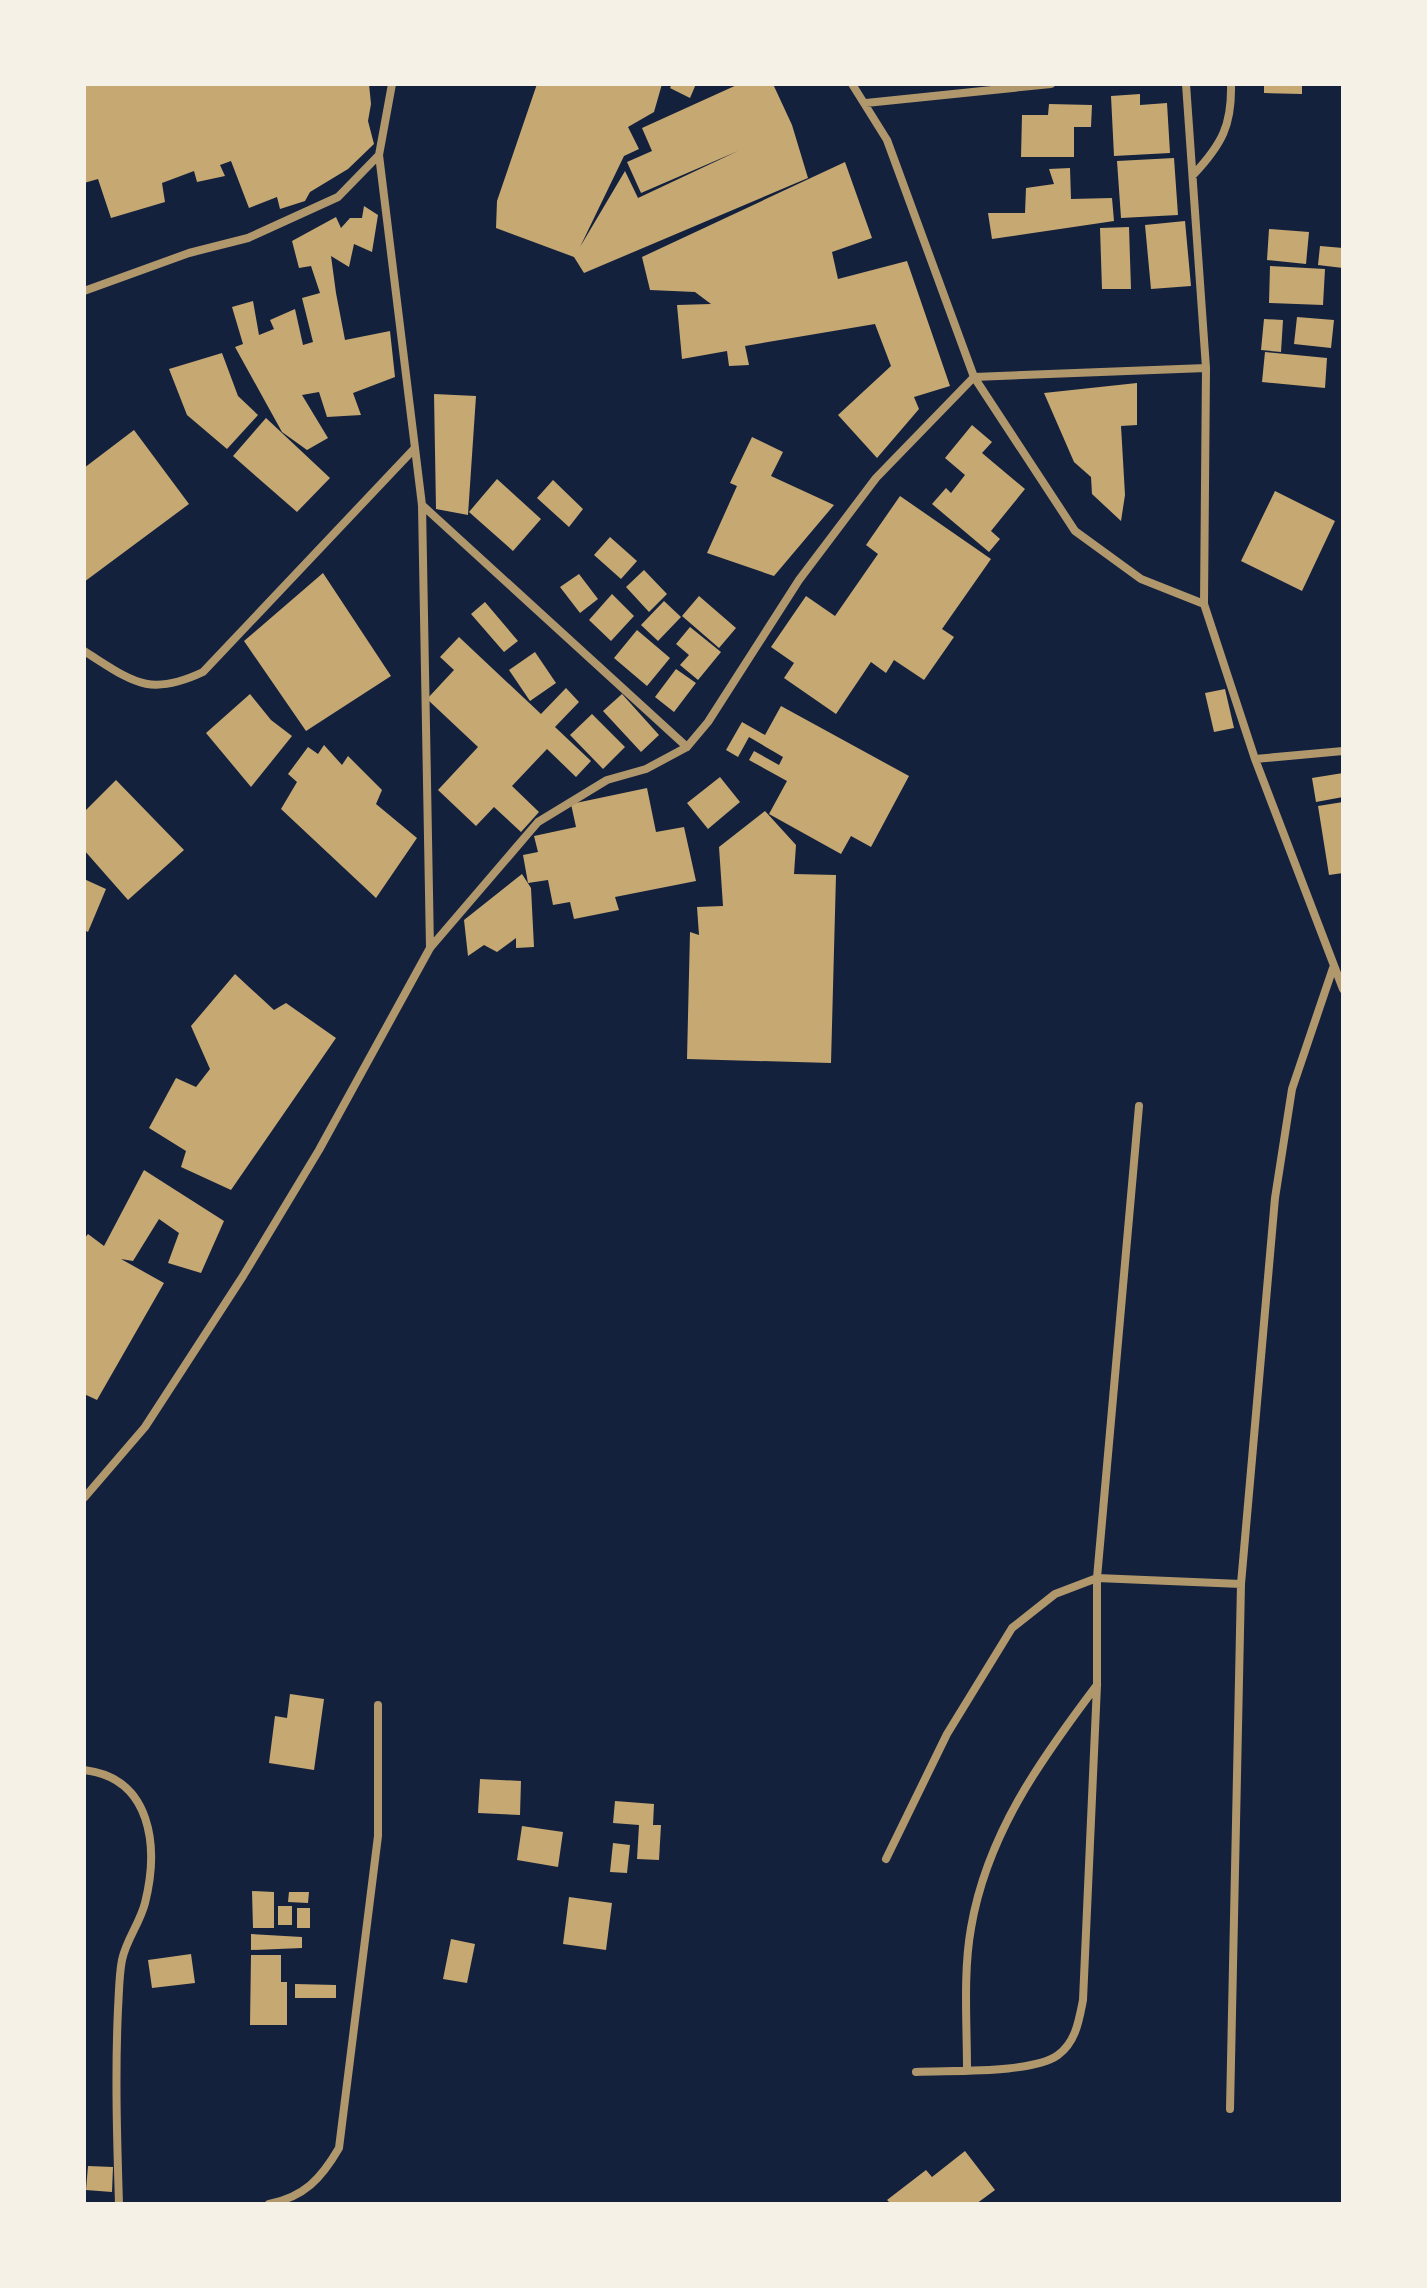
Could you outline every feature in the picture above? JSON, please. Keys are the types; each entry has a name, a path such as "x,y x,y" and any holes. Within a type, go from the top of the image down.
{"street":[{"path":"392,84 379,155 422,505 430,948"},
{"path":"852,84 887,140 974,377 1075,531 1141,579 1204,604"},
{"path":"866,103 1051,84"},
{"path":"1186,84 1206,368 1204,604 1255,759 1343,989"},
{"path":"1194,174 1215,151 1232,115 1231,84"},
{"path":"84,291 189,253 248,238 338,197 379,155"},
{"path":"84,1498 145,1427 243,1276 319,1150 430,948 538,822 607,780 646,769 687,747 708,722 799,580 876,478 974,377 1206,368"},
{"path":"84,651 121,675 155,688 182,682 203,672 414,449"},
{"path":"422,505 687,747"},
{"path":"1255,759 1343,751"},
{"path":"1230,2109 1241,1584 1275,1198 1292,1089 1333,967"},
{"path":"916,2072 1030,2065 1058,2056 1077,2031 1083,2000 1097,1685 1097,1578 1139,1106"},
{"path":"886,1859 947,1734 1012,1628 1055,1594 1097,1578 1241,1584"},
{"path":"967,2069 971,1928 989,1861 1013,1806 1045,1753 1097,1685"},
{"path":"269,2204 292,2199 321,2178 339,2148 378,1836 378,1705"},
{"path":"84,1770 107,1773 130,1788 146,1821 152,1856 145,1904 122,1959 116,2115 119,2204"}],"building":[{"path":"84,84 369,84 371,104 368,121 374,144 348,169 310,192 305,201 280,209 277,197 249,208 231,161 220,165 225,176 197,182 194,171 162,183 165,202 111,218 98,179 84,183"},
{"path":"537,84 662,84 654,112 628,127 639,149 624,156 580,247 625,171 638,198 738,151 641,193 627,162 652,151 642,128 739,84 773,84 792,125 808,178 584,273 574,257 496,228 497,201"},
{"path":"672,84 696,84 690,98 670,88"},
{"path":"1264,84 1302,84 1302,94 1264,93"},
{"path":"1140,94 1140,105 1167,103 1170,153 1114,156 1111,96"},
{"path":"1049,104 1092,105 1091,127 1074,127 1074,157 1021,157 1022,115 1048,115"},
{"path":"1174,158 1178,215 1121,218 1117,161"},
{"path":"845,162 872,238 832,252 838,279 907,261 950,386 914,397 919,409 877,458 838,415 891,366 875,324 745,346 749,365 729,366 727,351 682,359 677,305 711,304 695,292 650,290 642,257"},
{"path":"1070,168 1071,199 1112,198 1114,221 992,239 988,213 1025,213 1026,188 1054,184 1049,169"},
{"path":"364,206 378,215 372,252 354,244 349,267 331,256 336,293 345,340 390,331 395,377 353,393 361,415 327,417 319,392 302,395 328,438 307,450 282,432 235,347 243,344 232,307 253,301 259,335 274,329 270,320 295,309 303,345 313,342 302,298 320,293 311,266 299,268 292,241 336,217 341,228 350,218 362,218"},
{"path":"1185,221 1191,286 1151,289 1145,225"},
{"path":"1129,227 1131,289 1102,289 1100,228"},
{"path":"1269,229 1309,232 1306,264 1267,260"},
{"path":"1320,246 1343,248 1343,268 1318,265"},
{"path":"1270,266 1325,269 1323,305 1269,303"},
{"path":"1297,317 1334,320 1331,348 1294,344"},
{"path":"1264,319 1283,320 1281,352 1261,350"},
{"path":"1265,352 1327,358 1325,388 1262,382"},
{"path":"222,353 238,396 258,415 227,449 187,415 169,369"},
{"path":"1137,383 1137,425 1121,426 1125,495 1121,521 1092,494 1091,477 1074,462 1044,393"},
{"path":"434,394 476,396 468,515 436,509"},
{"path":"266,418 330,478 297,512 233,456"},
{"path":"972,425 992,442 982,453 1025,489 991,531 1000,539 989,552 932,504 946,488 951,493 965,475 945,458"},
{"path":"134,430 189,504 84,582 84,468"},
{"path":"752,437 783,452 771,476 834,505 774,576 707,553 737,486 730,483"},
{"path":"497,479 541,519 513,551 469,512"},
{"path":"553,480 583,509 569,527 537,498"},
{"path":"1275,491 1335,521 1302,591 1241,561"},
{"path":"900,496 991,559 942,629 954,637 924,680 894,660 886,673 871,662 836,714 784,678 794,663 771,647 806,596 835,616 878,554 866,545"},
{"path":"610,537 637,561 621,579 594,555"},
{"path":"644,570 667,594 649,612 626,587"},
{"path":"323,573 391,676 306,731 244,641"},
{"path":"579,574 598,599 580,613 560,587"},
{"path":"612,594 634,616 611,641 589,620"},
{"path":"699,596 736,628 719,648 682,616"},
{"path":"664,601 681,617 658,641 641,625"},
{"path":"485,602 518,641 504,652 471,614"},
{"path":"690,627 721,652 698,680 680,665 689,655 676,644"},
{"path":"637,630 670,658 647,686 614,658"},
{"path":"459,637 541,714 566,688 579,702 555,727 591,761 576,777 547,749 512,786 539,812 521,832 494,807 476,826 438,790 478,747 427,699 454,670 440,657"},
{"path":"535,652 556,683 530,701 509,670"},
{"path":"676,669 696,683 674,712 655,697"},
{"path":"1225,689 1234,728 1214,732 1205,693"},
{"path":"250,694 271,720 292,736 251,787 206,733"},
{"path":"622,694 659,735 641,752 603,711"},
{"path":"781,706 909,776 871,847 851,836 841,854 769,814 787,781 749,760 754,751 779,765 783,757 749,737 738,757 726,750 742,722 765,735"},
{"path":"592,714 625,747 603,769 570,735"},
{"path":"324,745 342,765 348,756 382,790 376,804 417,838 376,898 281,809 297,782 288,774 308,747 318,754"},
{"path":"1343,773 1343,797 1316,802 1312,778"},
{"path":"720,777 740,802 708,829 687,803"},
{"path":"116,780 184,850 128,900 84,850 84,812"},
{"path":"647,788 656,832 684,827 696,881 615,897 619,910 574,919 570,902 553,905 548,880 528,883 523,855 538,852 534,836 576,827 571,804"},
{"path":"1343,802 1343,873 1329,875 1318,806"},
{"path":"765,811 796,845 794,874 836,875 831,1063 687,1059 690,932 699,935 697,907 723,906 719,847"},
{"path":"522,874 531,888 534,947 516,948 516,938 497,952 484,945 468,956 464,920"},
{"path":"84,879 106,889 88,932 84,930"},
{"path":"235,974 274,1010 286,1003 336,1038 231,1190 181,1167 186,1151 149,1128 176,1078 196,1087 210,1069 191,1026"},
{"path":"144,1170 224,1221 201,1273 168,1263 179,1233 159,1219 133,1261 121,1259 164,1283 97,1400 84,1394 84,1239 88,1234 104,1246"},
{"path":"290,1694 324,1699 314,1770 269,1763 275,1716 287,1718"},
{"path":"480,1779 521,1781 520,1815 478,1813"},
{"path":"615,1801 654,1804 653,1825 661,1825 659,1860 637,1859 639,1825 613,1823"},
{"path":"522,1826 563,1832 558,1867 517,1860"},
{"path":"613,1843 630,1845 627,1873 610,1872"},
{"path":"252,1891 274,1892 274,1928 253,1928"},
{"path":"289,1892 309,1892 308,1903 288,1902"},
{"path":"569,1897 612,1903 606,1950 563,1944"},
{"path":"278,1906 292,1906 292,1925 278,1925"},
{"path":"297,1908 310,1908 310,1928 297,1928"},
{"path":"251,1934 302,1937 302,1948 251,1950"},
{"path":"451,1939 475,1944 467,1983 443,1979"},
{"path":"191,1954 195,1983 152,1988 148,1960"},
{"path":"251,1955 281,1955 281,1982 287,1982 287,2025 250,2025"},
{"path":"295,1984 336,1985 336,1998 295,1998"},
{"path":"965,2151 995,2190 976,2204 891,2204 887,2200 926,2170 932,2177"},
{"path":"88,2166 113,2167 112,2192 86,2190"}]}
